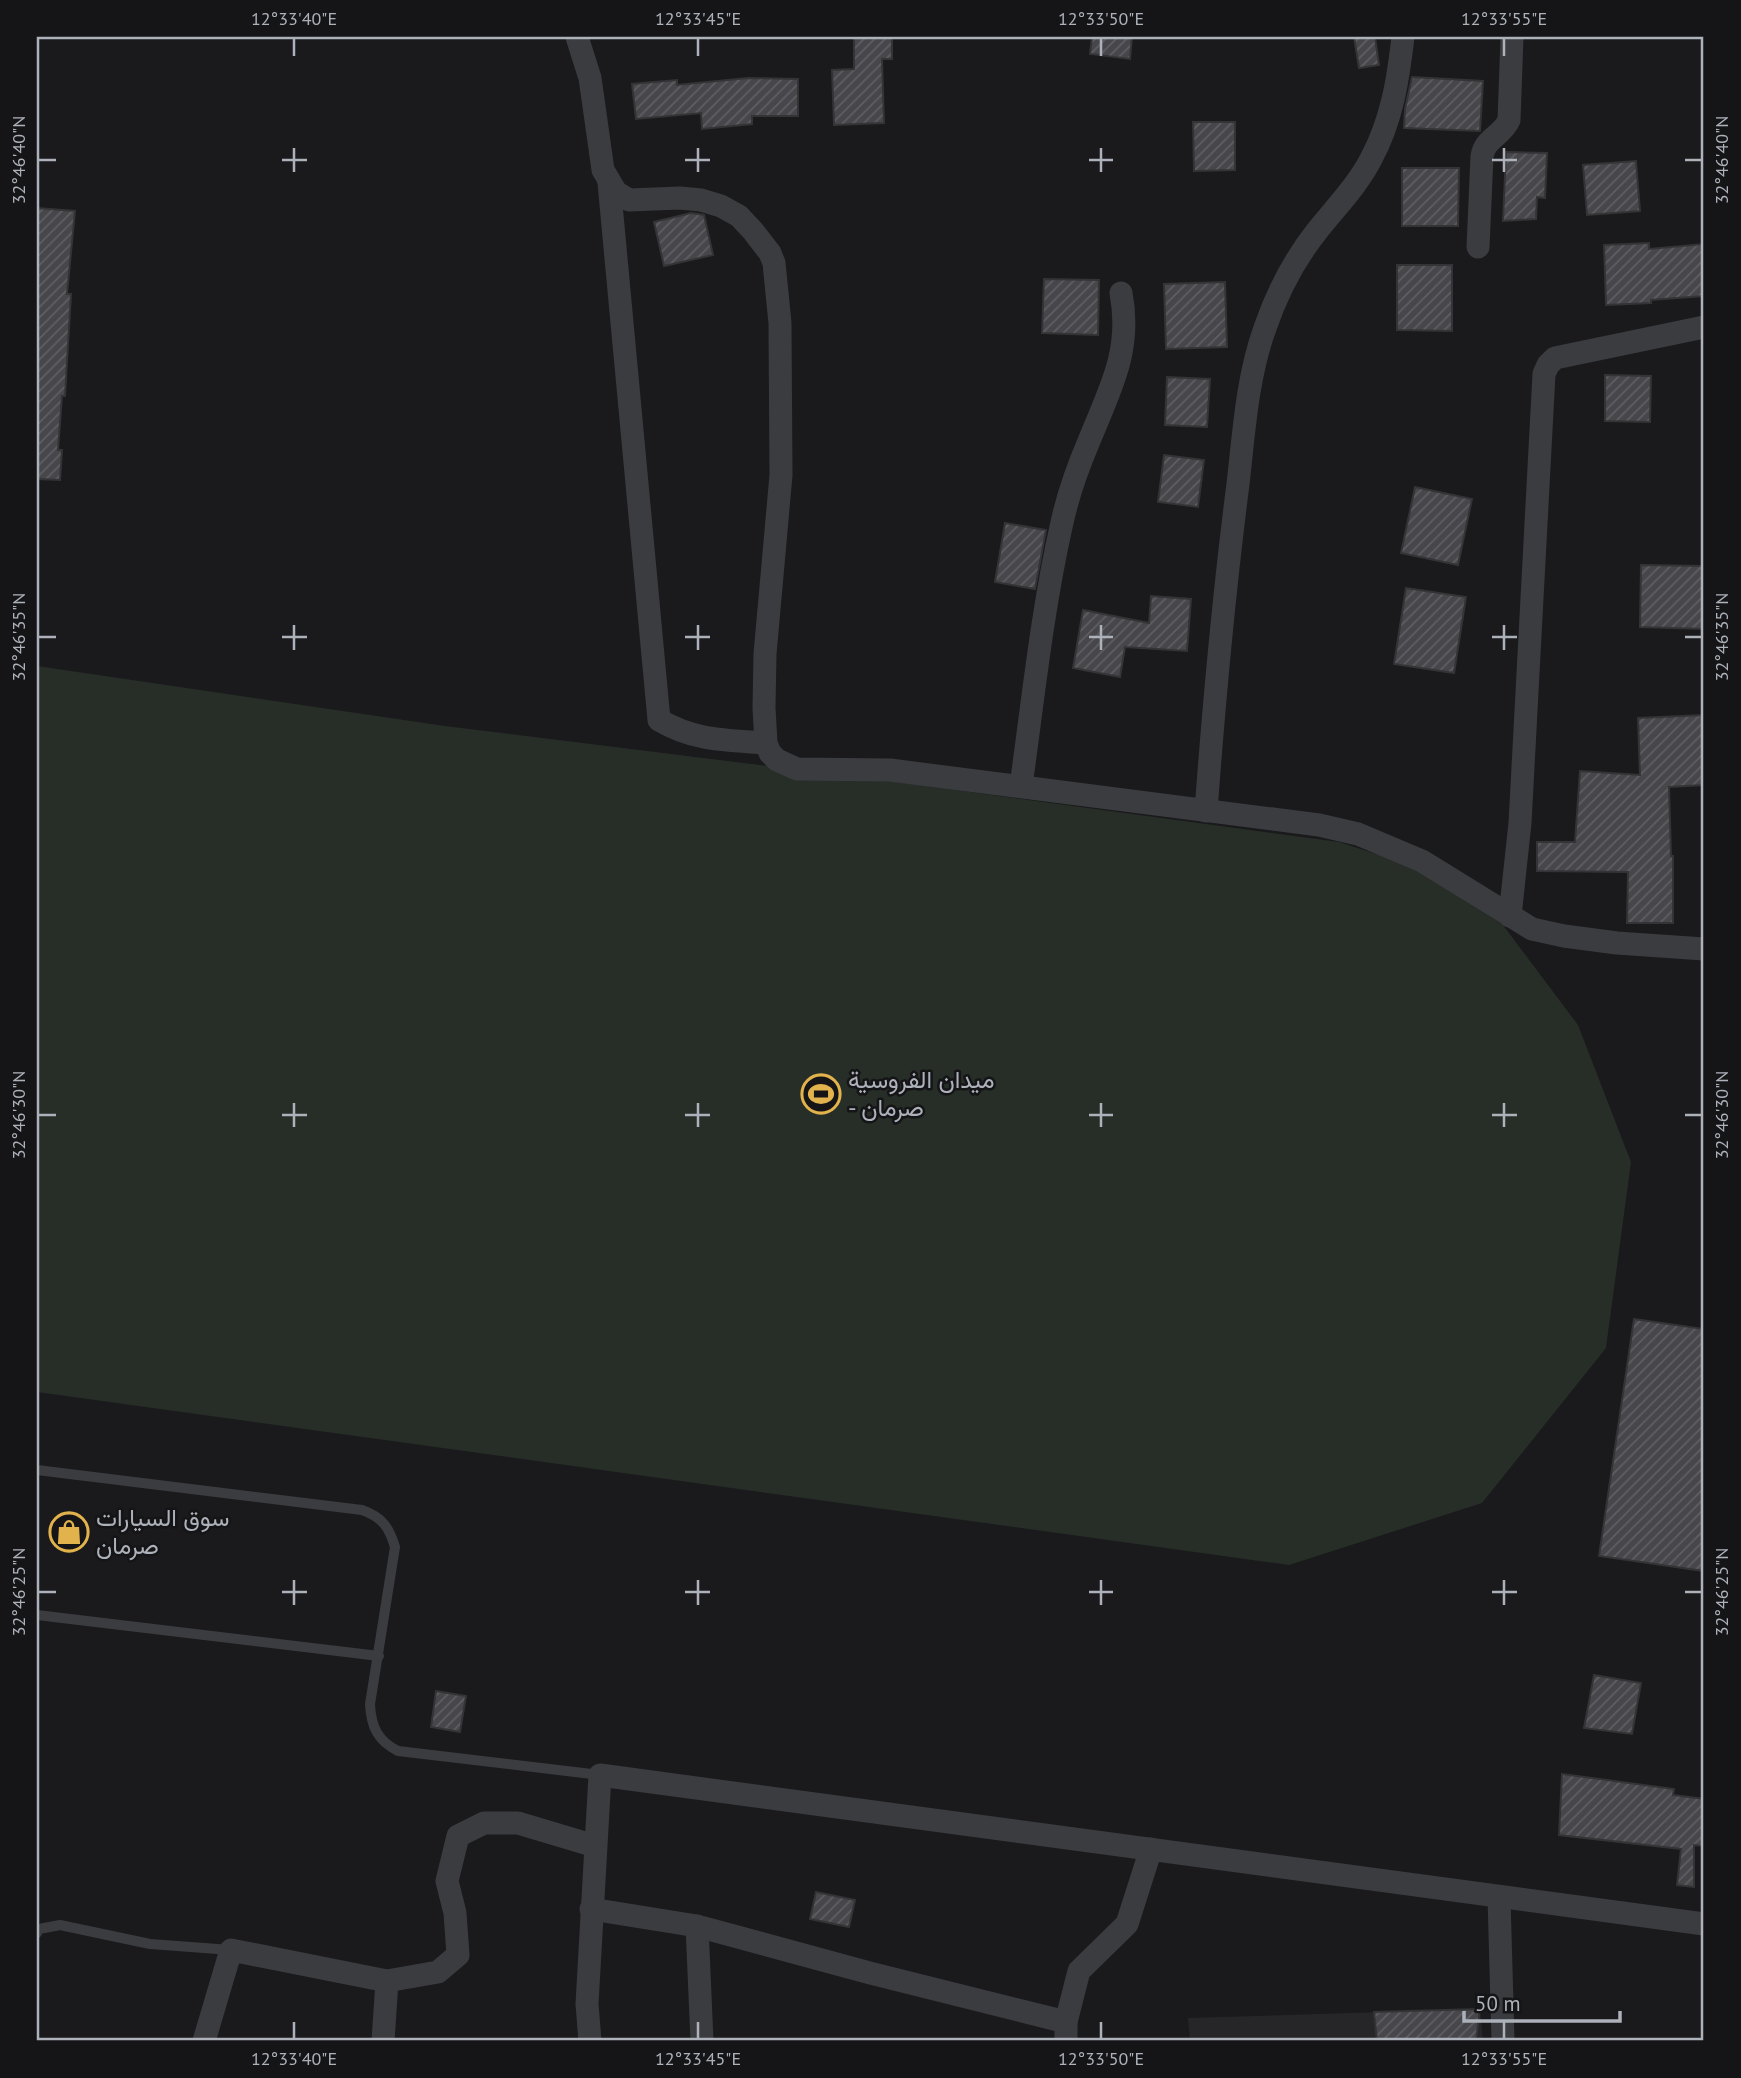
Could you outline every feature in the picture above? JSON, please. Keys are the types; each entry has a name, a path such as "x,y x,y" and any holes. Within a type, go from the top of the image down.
{"street":[{"path":"577,37 590,78 600,155 608,183 659,720 680,733 707,739 766,743"},
{"path":"1206,811 1217,660 1256,358 1264,330 1286,279 1315,233 1359,178 1380,140 1394,97 1403,37"},
{"path":"1478,247 1482,156 1486,144 1505,128 1509,120 1512,37"},
{"path":"608,183 621,197 629,200 680,198 721,206 739,216 753,231 770,253 774,263 780,323 781,449 765,654 764,708 766,743 777,760 797,769 890,770 1295,822 1358,834 1422,860 1532,929 1564,936 1655,947 1704,949"},
{"path":"1021,786 1048,592 1061,525 1077,472 1115,381 1122,351 1125,313 1121,293"},
{"path":"1510,916 1520,823 1544,374 1555,358 1704,327"},
{"path":"590,2041 587,2004 600,1775 1704,1924"},
{"path":"204,2041 231,1950 387,1981 438,1972 458,1955 455,1913 447,1881 458,1836 484,1823 518,1823 596,1846"},
{"path":"591,1909 697,1926 870,1973 1066,2031 1079,1971 1127,1924 1151,1849"},
{"path":"1499,1897 1503,2041"},
{"path":"697,1926 702,2041"},
{"path":"383,2041 387,1981"}],"lane":[{"path":"37,1470 362,1510 375,1515 390,1531 395,1547 370,1704 370,1717 376,1733 385,1745 398,1751 600,1775"},
{"path":"37,1615 379,1656"},
{"path":"37,1933 38,1930 60,1925 150,1944 231,1950"}],"shaded area":[{"name":"ميدان الفروسية - صرمان","path":"37,666 445,726 889,781 1339,842 1407,864 1503,925 1578,1025 1631,1162 1606,1348 1482,1503 1289,1565 37,1392"},
{"path":"1480,2009 1483,2041 1190,2041 1188,2018"}],"building":[{"path":"854,37 892,37 892,59 882,59 884,123 834,125 832,70 854,69"},
{"path":"1092,37 1132,37 1130,59 1090,54"},
{"path":"1354,37 1375,37 1379,65 1359,68"},
{"path":"1412,77 1483,81 1480,131 1404,128"},
{"path":"748,78 798,79 798,116 752,116 752,124 702,129 701,113 636,119 632,84 677,80 677,85"},
{"path":"1193,122 1235,122 1235,170 1194,171"},
{"path":"1506,152 1547,153 1545,198 1537,197 1536,219 1503,221"},
{"path":"1636,161 1640,211 1587,215 1583,165"},
{"path":"1402,168 1459,168 1458,226 1402,226"},
{"path":"37,208 75,211 67,294 71,294 65,396 62,396 58,450 62,450 60,480 37,479"},
{"path":"691,213 704,215 713,255 664,266 654,222"},
{"path":"1649,243 1649,249 1704,244 1704,296 1651,300 1651,303 1606,305 1604,245"},
{"path":"1397,265 1452,265 1452,331 1397,330"},
{"path":"1044,279 1099,280 1098,335 1042,333"},
{"path":"1225,282 1227,347 1166,349 1164,284"},
{"path":"1605,375 1651,376 1650,422 1605,421"},
{"path":"1167,377 1210,379 1207,427 1165,425"},
{"path":"1164,455 1204,460 1198,507 1158,502"},
{"path":"1415,487 1472,499 1458,565 1401,553"},
{"path":"1005,523 1046,530 1035,589 995,582"},
{"path":"1641,565 1704,566 1704,629 1640,627"},
{"path":"1406,588 1466,597 1454,673 1394,664"},
{"path":"1151,596 1191,599 1187,651 1125,647 1120,677 1073,668 1083,610 1149,623"},
{"path":"1704,715 1704,785 1669,787 1673,923 1627,923 1628,872 1537,871 1537,842 1575,842 1580,771 1640,775 1638,718"},
{"path":"1634,1319 1704,1329 1704,1571 1599,1556"},
{"path":"1594,1675 1641,1683 1632,1734 1584,1728"},
{"path":"436,1691 466,1696 460,1732 431,1727"},
{"path":"1562,1774 1674,1789 1673,1795 1704,1799 1704,1846 1694,1845 1694,1887 1677,1885 1681,1849 1559,1835"},
{"path":"816,1892 855,1900 849,1927 810,1919"},
{"path":"1480,2009 1476,2041 1377,2041 1374,2012"}],"place":[{"name":"ميدان الفروسية - صرمان","path":"821,1094"},
{"name":"سوق السيارات صرمان","path":"69,1532"}]}
